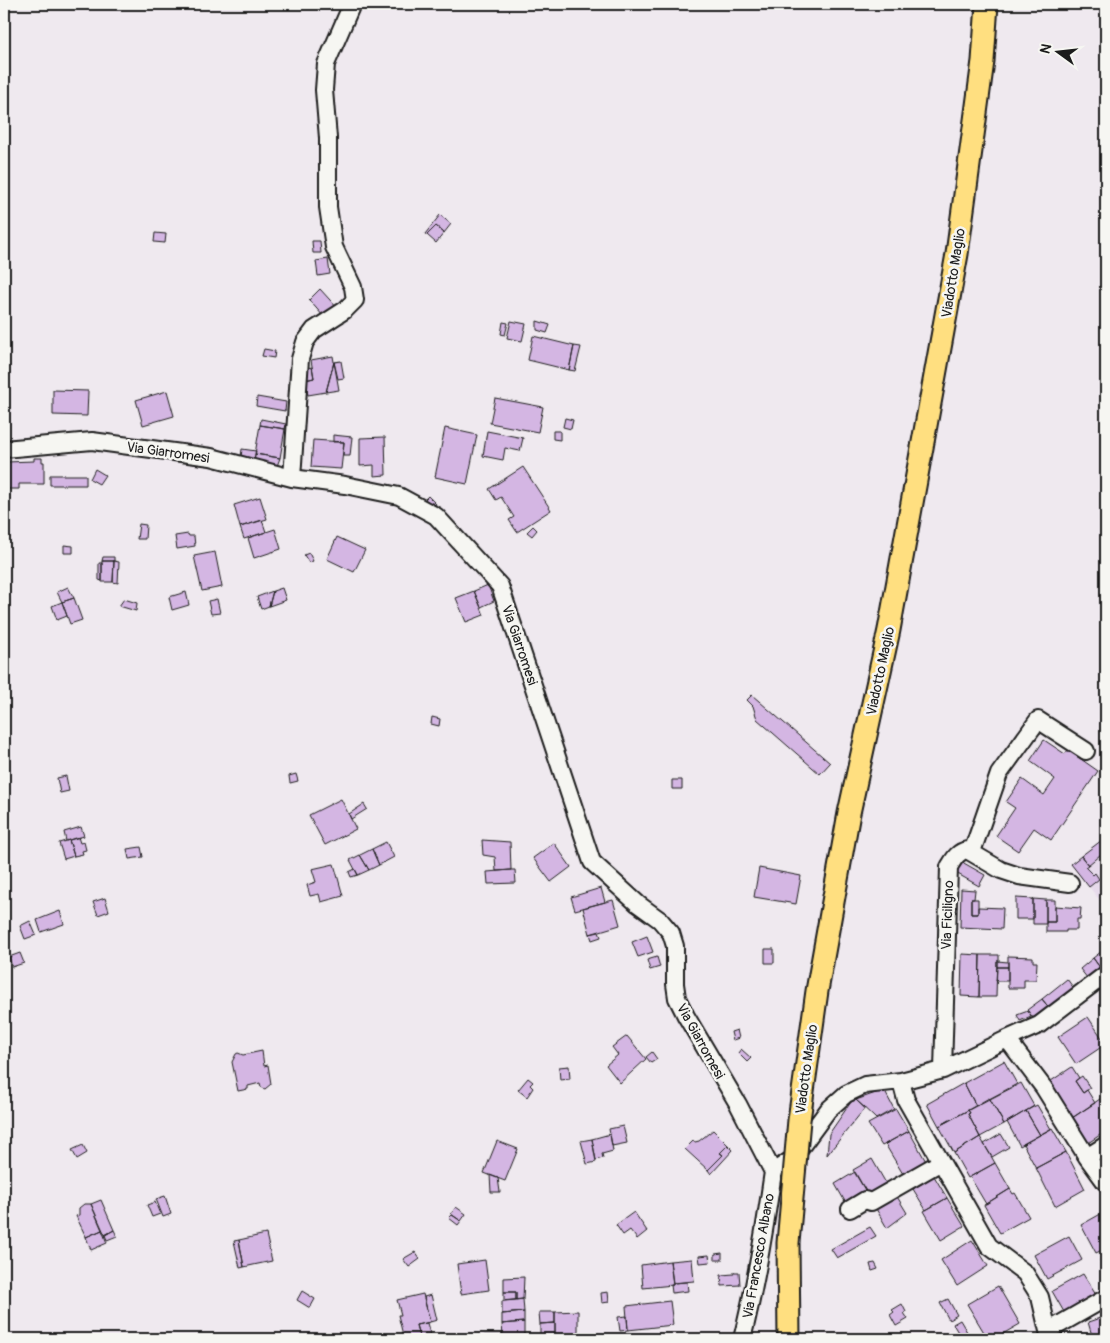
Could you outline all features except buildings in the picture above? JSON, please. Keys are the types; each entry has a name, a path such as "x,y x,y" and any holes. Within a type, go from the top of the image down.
{"main road":[{"name":"Viadotto Maglio","path":"789,1339 788,1243 799,1120 817,991 849,813 889,630 957,254 983,61 987,4"}],"street":[{"path":"292,478 300,359 305,342 314,330 345,310 355,300 353,287 334,247 328,207 328,138 324,90 326,64 352,4"},
{"name":"Via Giarromesi","path":"4,449 92,442 210,457 292,478 345,485 399,496 436,516 500,586 592,862 638,904 660,920 671,934 675,946 677,998 738,1104 773,1172"},
{"path":"1070,883 1019,876 1001,870 972,852 999,774 1038,720 1086,751"},
{"name":"Via Ficiligno","path":"943,1070 949,867 955,856 961,852 967,850 972,852"},
{"path":"773,1172 792,1159 828,1110 846,1094 865,1085 901,1082 943,1070 1039,1025 1106,974"},
{"path":"1006,1039 1044,1088 1087,1157 1106,1183"},
{"path":"901,1082 906,1100 989,1246 1025,1273 1040,1297 1050,1335 1106,1298"},
{"path":"1087,1157 1106,1145"},
{"path":"850,1209 865,1200 871,1202 941,1162"},
{"name":"Via Francesco Albano","path":"742,1339 761,1250 773,1172"}],"shaded area":[{"path":"1106,837 1106,908 1071,864"}]}
